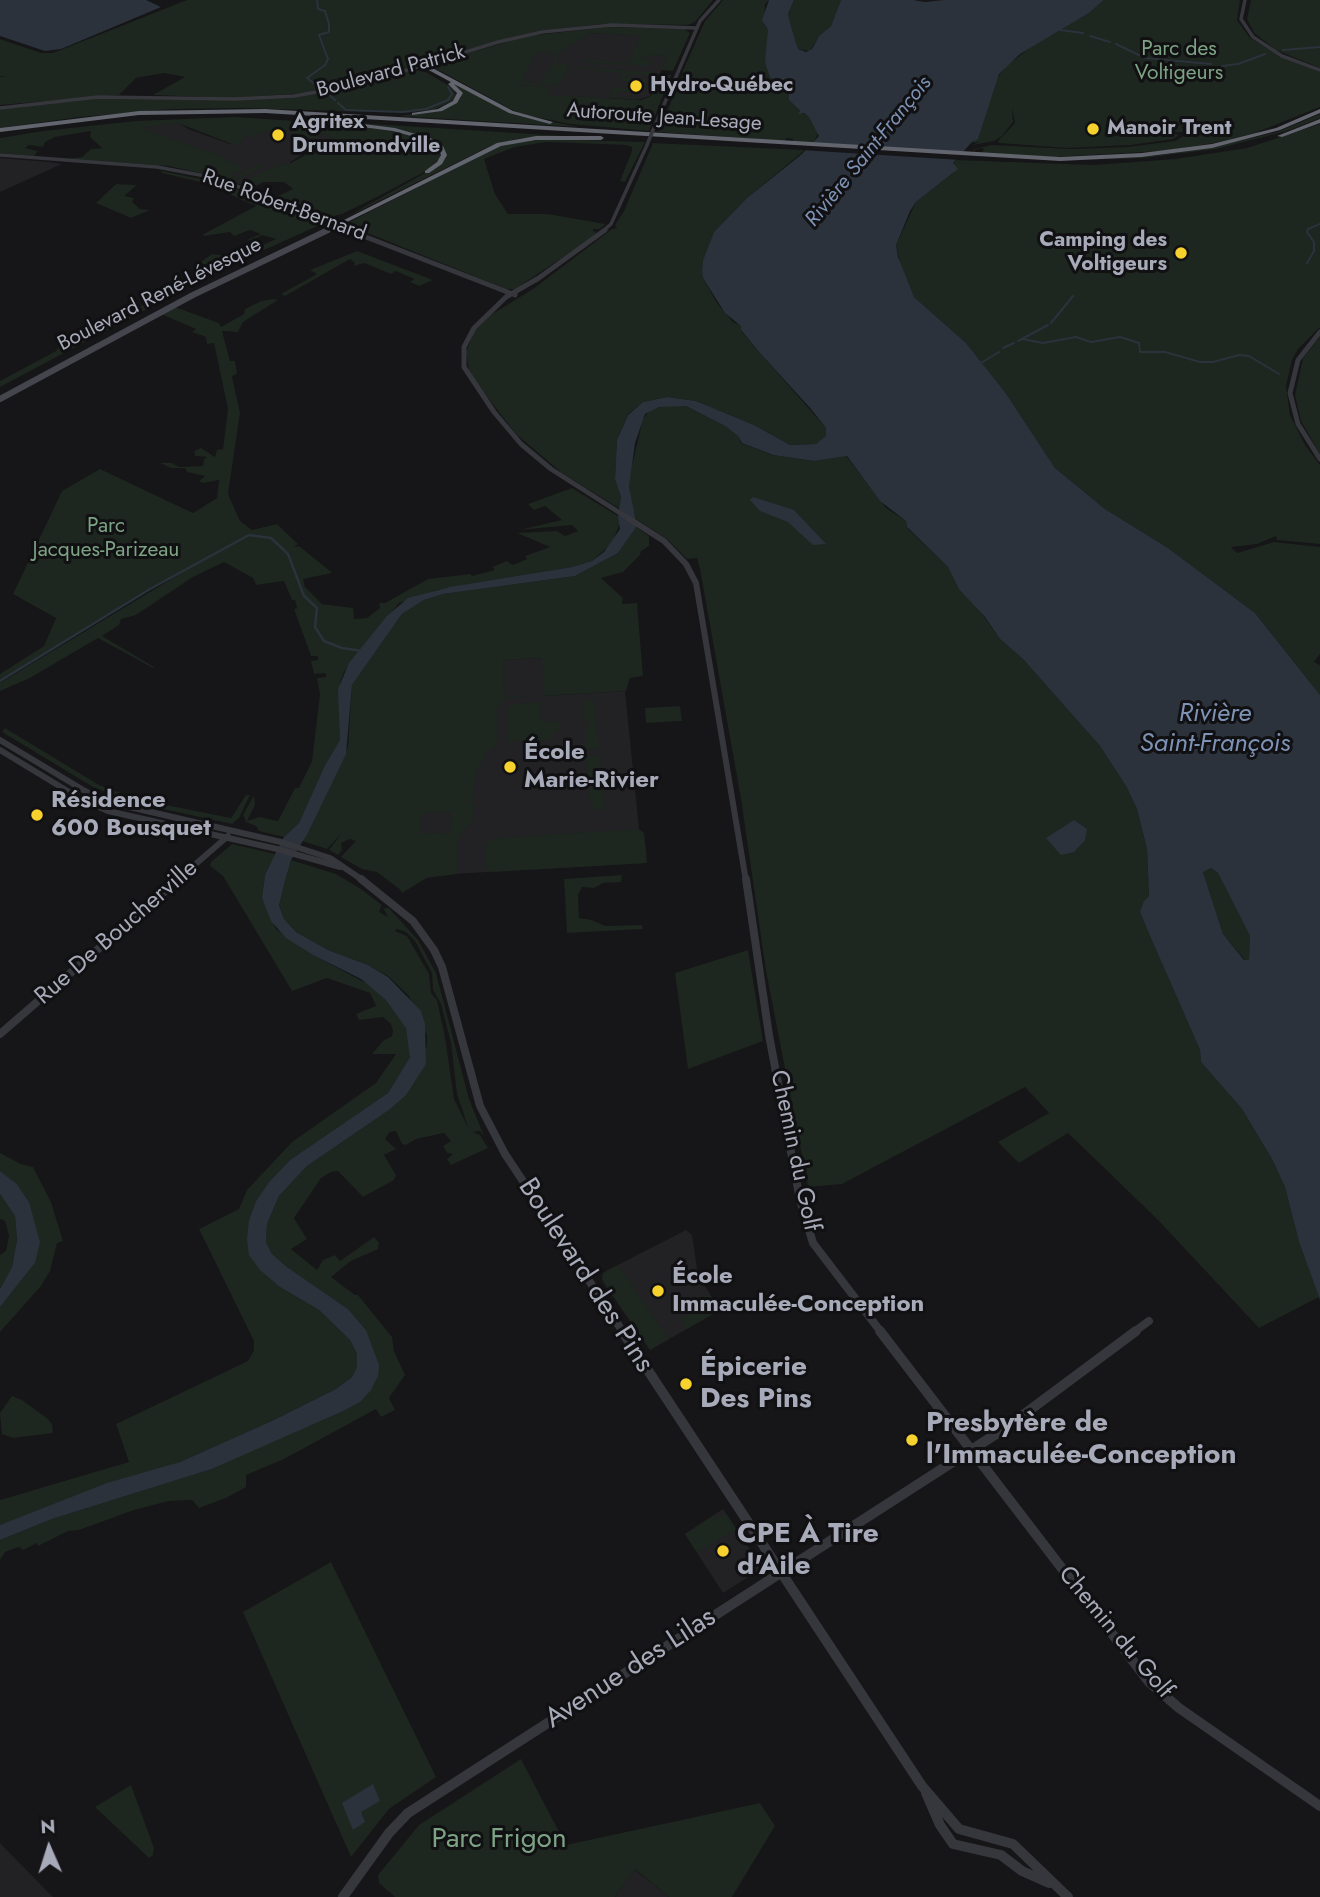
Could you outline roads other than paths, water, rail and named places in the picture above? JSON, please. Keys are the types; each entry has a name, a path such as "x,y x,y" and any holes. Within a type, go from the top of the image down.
{"highway":[{"path":"334,114 419,114 440,110 457,100 460,94 456,88 421,66"},
{"path":"421,66 519,115 637,136"},
{"name":"Autoroute Jean-Lesage","path":"0,130 86,118 174,111 245,110 637,136"},
{"name":"Autoroute Jean-Lesage","path":"970,157 1070,159 1176,152 1249,138 1320,111"},
{"name":"Autoroute Jean-Lesage","path":"0,136 134,118 203,115 286,117 1086,163 1167,158 1254,143 1320,121"},
{"path":"286,117 405,131 431,140 443,151 441,161 430,171 334,224"},
{"path":"334,224 502,143 543,137 637,136"}],"main road":[{"name":"Boulevard René-Lévesque","path":"0,393 192,290 334,224"},
{"name":"Boulevard René-Lévesque","path":"0,399 334,224"}],"street":[{"path":"514,295 593,240 611,223 697,29 705,13 719,0"},
{"path":"1245,0 1241,18 1253,37 1282,56 1320,70"},
{"name":"Boulevard Patrick","path":"0,108 109,96 229,99 288,96 344,88 509,39 564,29 622,25 697,29"},
{"name":"Rue Robert-Bernard","path":"0,155 191,172 229,183 514,295"},
{"name":"Chemin du Golf","path":"514,295 477,324 467,340 463,356 466,373 521,444 551,469 672,548 686,564 700,597 769,1035 807,1229 821,1255 1155,1688 1179,1708 1320,1806"},
{"path":"1320,332 1300,356 1290,390 1296,420 1320,459"},
{"name":"Boulevard des Pins","path":"0,740 105,800 137,810 233,830 302,852 345,869 397,905 434,950 447,980 480,1106 498,1143 922,1786 940,1825 953,1844 1001,1855 1022,1871 1053,1885 1069,1897"},
{"name":"Boulevard des Pins","path":"0,750 92,804 122,815 279,845"},
{"name":"Rue De Boucherville","path":"0,1034 233,830"},
{"name":"Avenue des Lilas","path":"343,1897 389,1833 408,1813 971,1451 1026,1414 1149,1321"}],"water":[{"path":"0,0 146,0 161,7 61,49 45,51 0,36"},
{"name":"Rivière Saint-François","path":"769,0 794,0 788,14 798,49 806,52 812,49 819,36 831,26 841,0 1104,0 1089,13 1020,54 999,74 978,139 953,163 958,169 916,202 896,245 914,297 966,343 1005,392 1055,468 1105,509 1168,548 1255,613 1320,695 1320,1300 1299,1242 1285,1187 1272,1159 1242,1109 1201,1062 1200,1050 1140,912 1149,896 1147,849 1137,809 1126,786 1100,746 1023,659 1000,639 985,617 959,589 948,567 907,527 906,521 880,501 847,456 814,461 773,455 742,443 738,436 725,426 686,406 659,407 645,414 635,443 629,487 637,526 618,553 575,576 443,594 424,600 402,614 352,685 346,754 308,833 291,860 279,905 284,919 296,932 328,950 368,965 388,977 421,1011 425,1024 426,1064 406,1095 389,1110 307,1166 279,1196 267,1224 266,1242 272,1254 348,1309 366,1330 379,1365 378,1376 371,1390 360,1402 343,1411 212,1469 52,1519 0,1540 0,1525 107,1483 180,1462 336,1389 352,1377 357,1367 357,1354 350,1340 319,1310 280,1287 260,1270 249,1255 247,1240 249,1220 256,1201 269,1182 290,1160 388,1093 410,1057 406,1028 386,1000 361,979 286,938 271,921 262,898 265,875 275,854 284,837 299,823 325,765 340,740 338,689 349,663 387,616 408,598 450,587 572,567 592,561 604,552 620,529 618,517 621,497 615,479 617,440 628,415 643,402 667,397 696,401 754,425 790,445 816,444 826,436 826,428 760,353 741,330 741,326 725,313 703,278 703,260 714,232 747,198 802,154 819,136 809,117 804,113 798,114 800,111 789,100 789,89 770,77 765,63 768,30 762,20","holes":["1211,868 1218,873 1250,936 1249,960 1244,960 1223,934 1203,872"]},
{"path":"753,497 794,510 826,544 813,545 788,522 760,511 750,500"},
{"path":"1074,820 1087,829 1085,840 1074,852 1061,855 1046,838"},
{"path":"0,1171 17,1184 29,1202 40,1242 35,1263 0,1307 0,1289 12,1267 17,1240 15,1216 0,1194"},
{"path":"373,1784 380,1801 361,1812 365,1822 353,1830 342,1803"}],"waterway":[{"path":"317,0 318,9 325,11 329,24 329,32 319,35 328,59 325,65 307,78 321,89"},
{"path":"1060,30 1083,33"},
{"path":"1090,36 1110,42"},
{"path":"1116,44 1145,58 1211,64"},
{"path":"1283,50 1320,47"},
{"path":"1222,66 1238,64 1265,54"},
{"path":"338,103 346,110 402,112 426,109 448,100 452,94 448,87"},
{"path":"328,94 335,100"},
{"path":"1307,263 1314,251 1314,242 1307,232 1320,224"},
{"path":"1051,323 1073,296"},
{"path":"1018,341 1048,325"},
{"path":"1022,339 1043,343 1076,337 1091,342 1120,337 1139,343 1140,352 1165,352 1200,362 1213,362 1239,355 1249,356 1279,374"},
{"path":"1003,348 1014,343"},
{"path":"981,363 999,352"},
{"path":"0,681 150,589 249,535 271,538 288,554 304,596 317,608 315,627 324,641 342,648 362,651"}],"place":[{"name":"Hydro-Québec","path":"636,86"},
{"name":"Manoir Trent","path":"1093,129"},
{"name":"Agritex Drummondville","path":"278,135"},
{"name":"Camping des Voltigeurs","path":"1181,253"},
{"name":"École Marie-Rivier","path":"510,767"},
{"name":"Résidence 600 Bousquet","path":"37,815"},
{"name":"École Immaculée-Conception","path":"658,1291"},
{"name":"Épicerie Des Pins","path":"686,1384"},
{"name":"Presbytère de l'Immaculée-Conception","path":"912,1440"},
{"name":"CPE À Tire d'Aile","path":"723,1551"}],"park label":[{"name":"Parc des Voltigeurs","path":"1179,62"},
{"name":"Parc Jacques-Parizeau","path":"106,539"},
{"name":"Parc Frigon","path":"499,1840"}]}
